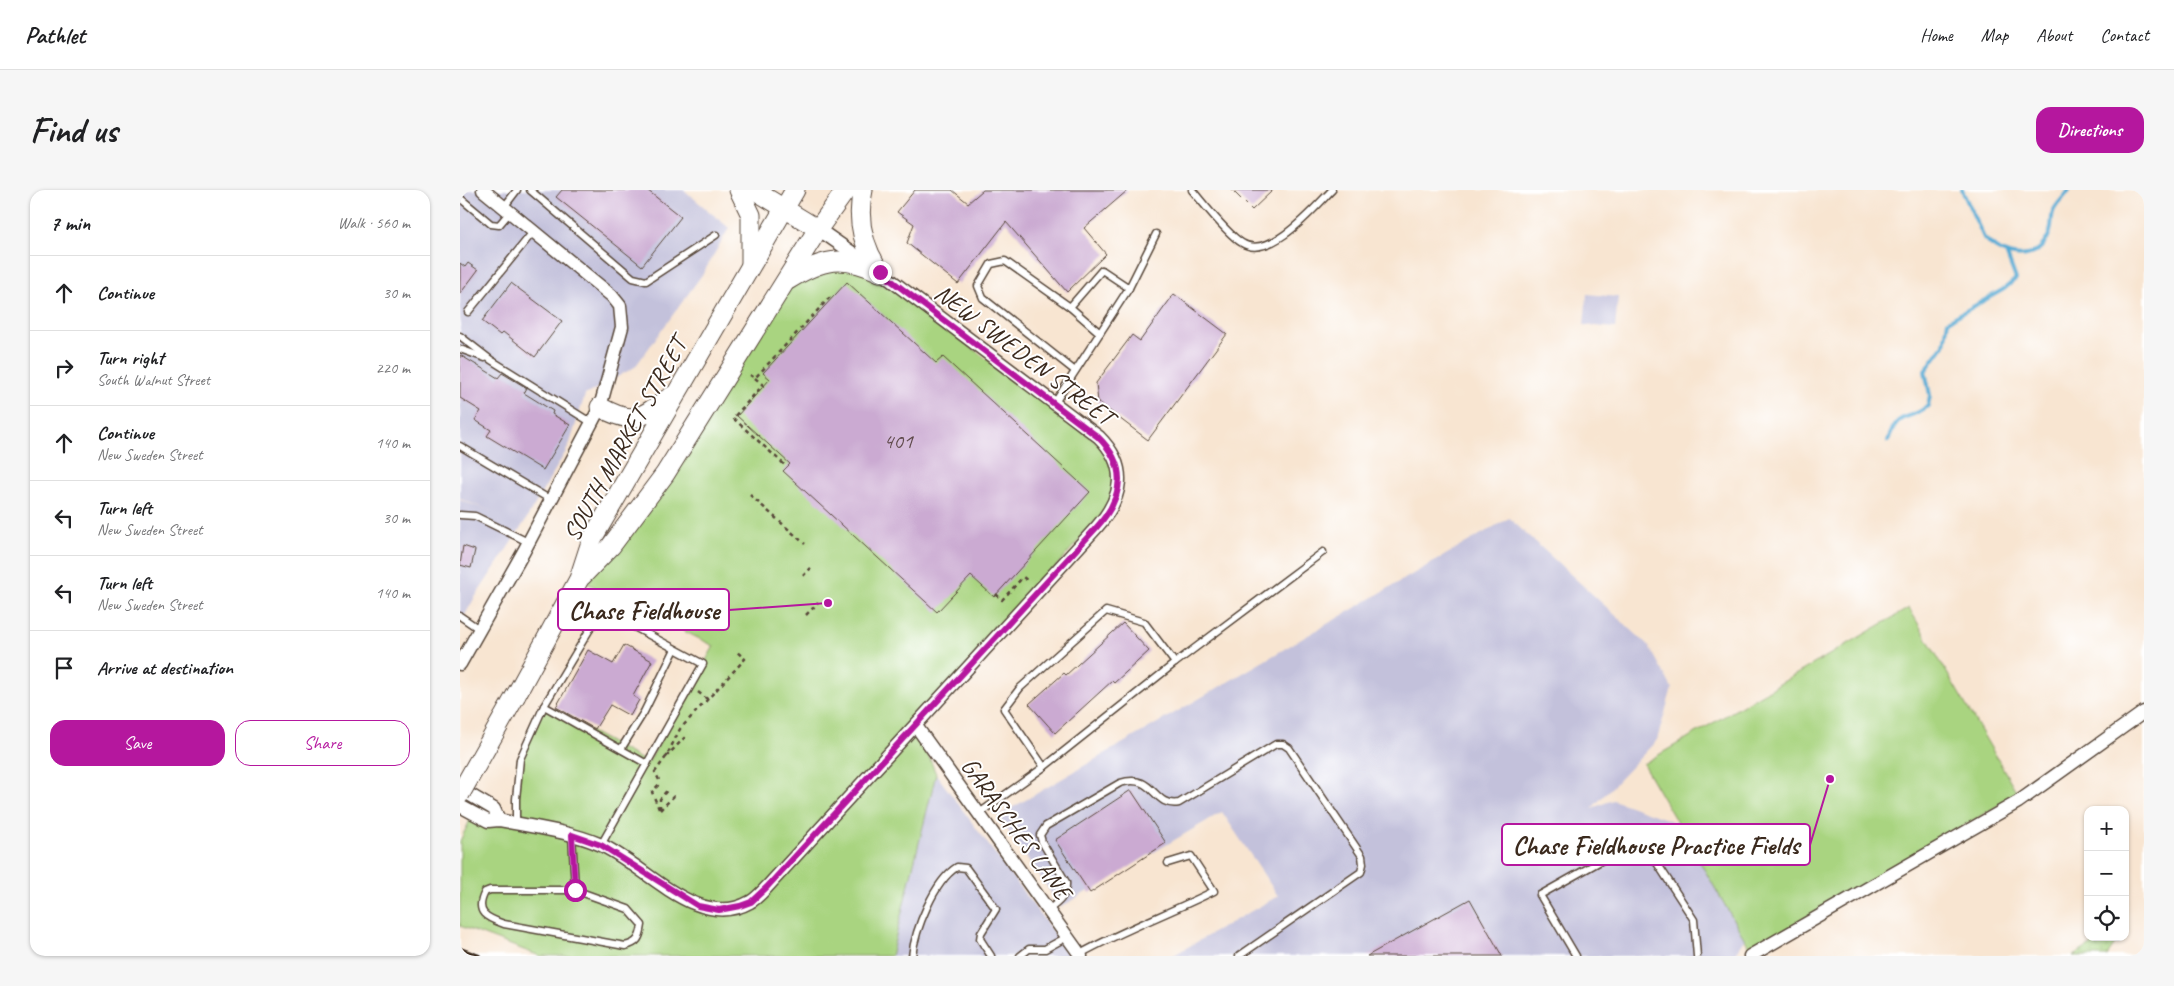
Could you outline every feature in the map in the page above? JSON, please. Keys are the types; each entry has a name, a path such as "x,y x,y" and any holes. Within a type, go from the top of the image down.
{"main road":[{"path":"739,190 750,216 751,265"},
{"name":"SOUTH MARKET STREET","path":"460,794 579,579 592,539 795,190"},
{"path":"579,579 611,546 665,474 818,229 846,190"},
{"path":"863,190 859,205 862,235 867,253 880,272"},
{"path":"787,281 814,266 833,260 858,262 880,272"},
{"path":"596,415 634,419 675,394"}],"street":[{"path":"483,190 533,232"},
{"path":"754,190 818,229"},
{"name":"NEW SWEDEN STREET","path":"460,806 488,821 499,820 572,835 601,845 698,906 719,910 751,902 916,726 1111,510 1116,498 1119,477 1114,455 1098,437 880,272 818,229"},
{"name":"SOUTH MARKET STREET","path":"460,664 596,415 622,327 620,306 612,296 533,232"},
{"path":"1750,956 2018,802 2144,712"},
{"name":"GARASCHES LANE","path":"916,726 1080,955"},
{"path":"460,789 494,808 499,820"}],"lane":[{"path":"460,198 491,224 499,225 517,190"},
{"path":"530,190 633,278 646,281 716,235"},
{"path":"1192,190 1239,242 1252,247 1266,245 1280,239 1332,190"},
{"path":"468,312 533,232"},
{"path":"1054,404 1129,288 1156,234"},
{"path":"1075,371 983,298 978,286 991,264 1005,261 1070,307 1100,333"},
{"path":"1070,307 1102,270 1129,288"},
{"path":"460,336 491,360"},
{"path":"460,350 491,360 596,415"},
{"path":"460,446 551,500"},
{"path":"460,514 475,516 528,542"},
{"path":"978,814 1044,767 1175,663 1323,552"},
{"path":"1044,767 1004,709 1020,688 1106,611 1144,622 1175,663"},
{"path":"516,824 516,799 520,759 544,706 599,614 627,623 703,664 601,845"},
{"path":"460,616 479,629"},
{"path":"621,749 644,712 675,649"},
{"path":"544,706 647,764"},
{"path":"1048,910 1060,900 1066,888 1066,882 1042,842 1040,835 1046,826 1120,783 1130,780 1145,783 1164,802 1179,803 1276,744 1283,744 1289,748 1362,856 1363,864 1361,872 1239,956"},
{"path":"572,835 575,890"},
{"path":"1576,956 1540,895 1631,844 1657,863 1694,920 1697,956"},
{"path":"1080,955 1106,940 1142,926 1214,891 1191,856 1168,863"},
{"path":"912,956 914,939 933,896 952,870 958,867 966,868 996,909 981,933 980,939 991,956"},
{"path":"490,890 575,890 628,909 642,925 640,938 635,944 625,946 504,924 488,918 482,910 480,901 484,892 490,890"},
{"path":"1020,956 1030,950 1045,949 1067,937"}],"path":[{"path":"755,378 829,298 831,300"},
{"path":"750,375 763,385 733,418 787,467"},
{"path":"750,494 805,544"},
{"path":"804,576 810,568"},
{"path":"996,594 1002,600 1023,577 1029,582"},
{"path":"806,615 818,603"},
{"path":"666,757 680,729 709,700 745,659 735,650"},
{"path":"690,688 709,700"},
{"path":"660,810 652,792 660,781 655,772 666,757 687,736"},
{"path":"660,810 660,799 668,789"},
{"path":"660,810 675,795"}],"shaded area":[{"path":"460,190 684,190 729,228 704,272 635,367 585,395 569,446 524,523 474,599 460,624 460,500 491,511 460,499"},
{"path":"1587,294 1618,297 1615,328 1584,325"},
{"path":"1509,518 1649,646 1672,688 1657,740 1592,808 1613,800 1720,838 1763,912 1733,956 1172,956 1278,896 1222,812 1061,907 998,816"},
{"path":"936,774 1071,956 891,956"}],"green space":[{"path":"858,262 1114,455 1116,498 916,726 936,774 891,956 540,956 460,926 460,841 473,814 516,824 520,759 544,706 648,763 714,646 579,579 651,494 787,281"},
{"path":"1909,608 2018,794 1751,950 1643,764"},
{"path":"2097,941 2117,941 2107,956 2073,956"}],"building":[{"path":"562,190 647,190 681,217 642,266 556,197"},
{"path":"915,190 952,190 968,203 983,190 1128,190 1084,228 1106,254 1067,292 1006,222 958,284 907,243 914,224 897,212"},
{"path":"1232,190 1273,190 1252,210"},
{"path":"460,263 465,267 468,263 478,270 460,294"},
{"path":"847,282 936,363 943,357 1090,492 994,597 971,576 937,612 783,471 790,464 737,416 770,379 763,373"},
{"path":"511,283 562,321 535,357 503,332 500,335 482,321"},
{"path":"1174,294 1227,334 1148,440 1098,402 1096,383 1132,335 1140,341"},
{"path":"460,355 498,378 502,373 527,388 524,393 553,411 552,414 570,425 543,470 487,436 491,430 475,420 481,411 460,398"},
{"path":"463,546 475,550 471,568 460,565"},
{"path":"1123,623 1149,651 1114,683 1112,681 1055,733 1029,704 1064,673 1066,675"},
{"path":"624,645 652,661 633,696 639,700 630,716 610,705 595,729 556,707 588,650 613,664"},
{"path":"1131,790 1166,843 1090,893 1055,840"},
{"path":"1470,899 1502,956 1367,956"}],"waterway":[{"path":"1962,190 1984,238 2001,251 2020,256 2038,250 2045,243 2050,232 2054,209 2069,190"},
{"path":"1888,441 1895,424 1899,420 1928,406 1930,395 1925,371 1944,345 1948,321 2004,289 2016,279 2007,255"}],"railway":[{"path":"460,949 479,956"}],"place":[{"name":"Chase Fieldhouse","path":"828,603"},
{"name":"Chase Fieldhouse Practice Fields","path":"1830,779"}],"route":[{"path":"575,890 572,835 601,845 698,906 719,910 751,902 916,726 1111,510 1119,489 1119,477 1114,455 1107,446 1098,437 880,272"}]}
